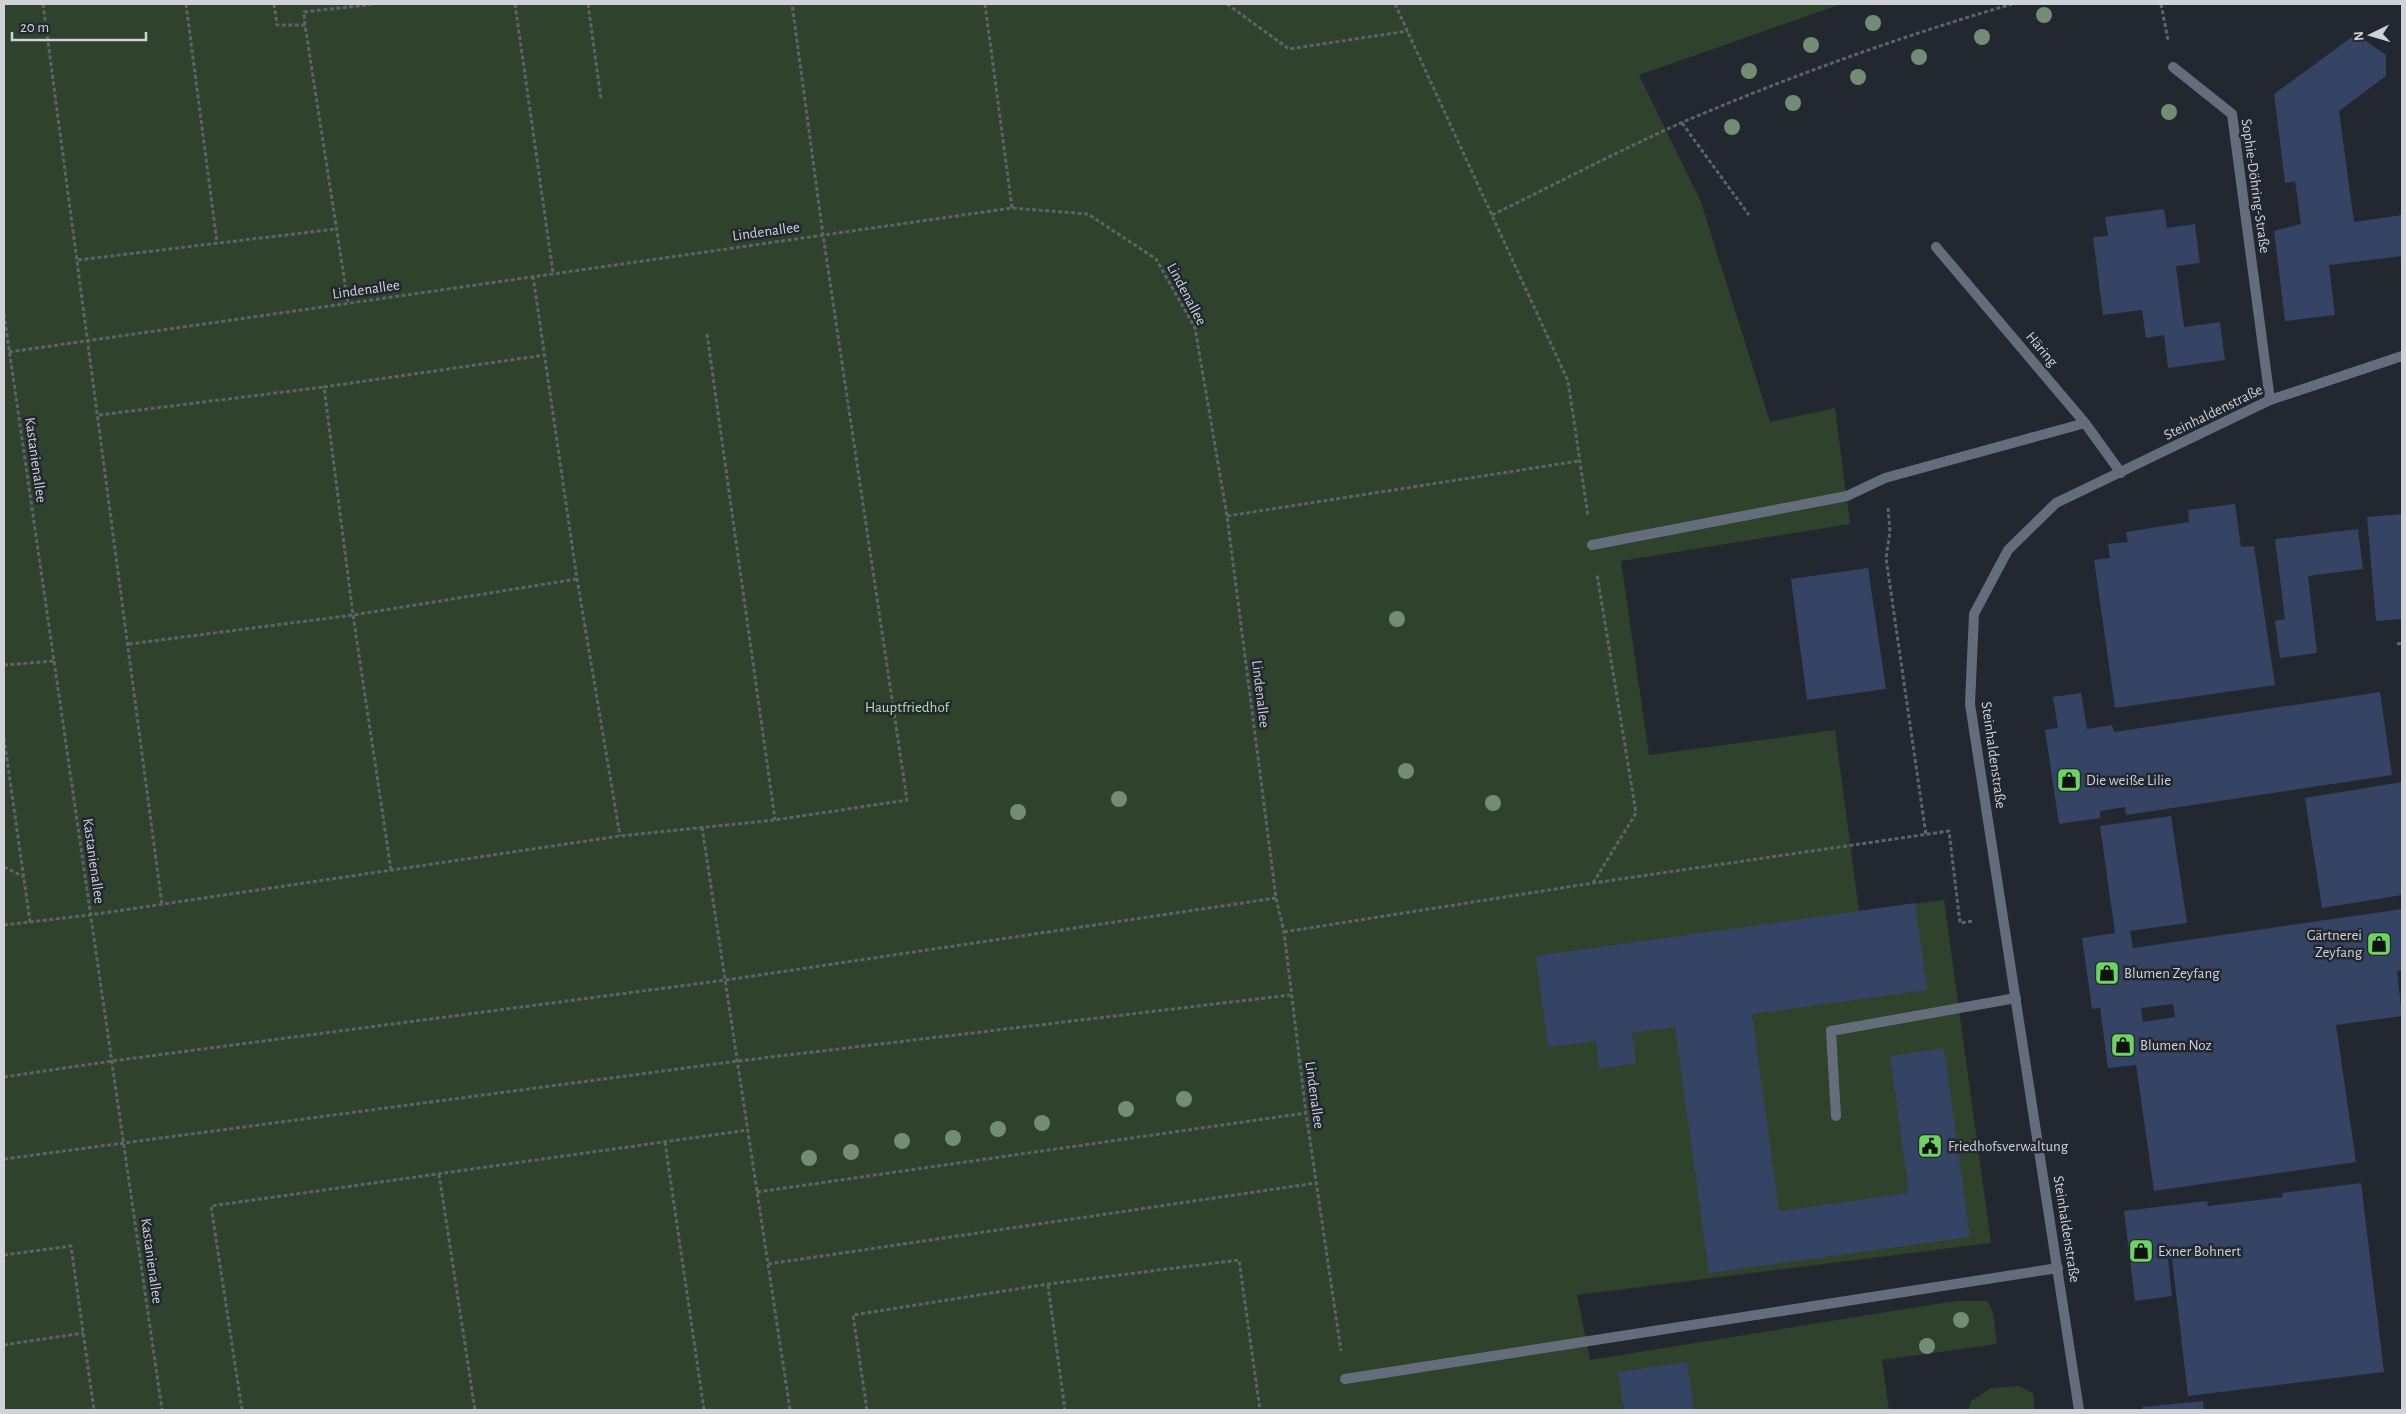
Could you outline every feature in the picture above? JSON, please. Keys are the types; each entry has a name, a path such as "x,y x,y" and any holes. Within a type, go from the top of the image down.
{"street":[{"name":"Sophie-Döhring-Straße","path":"2174,67 2232,114 2270,400"},
{"name":"Häring","path":"1936,247 2084,423 2121,473"},
{"name":"Steinhaldenstraße","path":"2079,1410 1970,704 1974,614 2008,550 2056,503 2270,400 2402,356"},
{"path":"1592,545 1847,496 1885,478 2084,423"},
{"path":"1836,1116 1831,1031 2016,998"},
{"path":"1344,1379 2058,1268"}],"path":[{"path":"43,4 99,415 162,905"},
{"path":"186,4 217,243"},
{"path":"274,4 277,25 305,25"},
{"path":"348,303 304,12 375,4"},
{"path":"515,4 552,273"},
{"path":"588,4 601,99"},
{"path":"4,925 162,905 620,836 775,820 907,800 823,234 792,4"},
{"path":"986,4 1012,208"},
{"path":"1227,4 1289,49 1408,31"},
{"path":"1395,4 1568,381 1592,545 1636,813 1593,883"},
{"path":"1492,215 1682,123 1798,74 1931,27 2012,4"},
{"path":"2161,4 2174,67"},
{"path":"1682,123 1749,215"},
{"name":"Lindenallee","path":"9,352 1012,208 1088,214 1156,259 1195,328 1226,516 1276,898 1284,932 1290,995 1344,1379"},
{"path":"78,260 336,229"},
{"path":"533,276 577,579 620,836"},
{"name":"Kastanienallee","path":"4,314 162,1410"},
{"path":"707,334 775,820"},
{"path":"99,415 324,387 545,355"},
{"path":"324,387 353,615 391,870"},
{"path":"1226,516 1579,462"},
{"path":"1890,532 1886,558 1926,835"},
{"path":"129,644 353,615 577,579"},
{"path":"2397,644 2402,643"},
{"path":"4,664 54,661"},
{"path":"4,738 30,922"},
{"path":"702,827 790,1410"},
{"path":"1284,932 1593,883 1949,831 1960,923 2003,916"},
{"path":"4,867 24,877"},
{"path":"4,1077 726,980 1276,898"},
{"path":"4,1159 738,1061 1290,995"},
{"path":"758,1192 1306,1113"},
{"path":"242,1410 211,1206 748,1130"},
{"path":"665,1142 704,1410"},
{"path":"439,1174 475,1410"},
{"path":"768,1264 1316,1183"},
{"path":"4,1256 71,1246 94,1410"},
{"path":"867,1410 853,1315 1048,1284 1239,1260 1260,1410"},
{"path":"1048,1284 1065,1410"},
{"path":"4,1345 84,1333"}],"green space":[{"name":"Hauptfriedhof","path":"4,4 1841,4 1639,75 1701,202 1770,422 1835,408 1850,524 1621,561 1649,755 1835,730 1859,911 1944,900 1991,1243 1577,1295 1590,1360 1955,1301 1988,1301 1993,1313 1997,1344 1882,1360 1889,1410 4,1410"},
{"path":"2019,1386 2033,1393 2035,1410 1968,1410 1971,1401 1991,1388"}],"building":[{"path":"2356,34 2386,55 2386,76 2339,111 2354,222 2402,215 2402,256 2329,265 2335,315 2285,321 2274,231 2301,224 2295,181 2285,183 2274,94"},
{"path":"2164,209 2167,228 2195,224 2200,263 2176,266 2184,327 2220,322 2225,360 2168,368 2164,335 2146,338 2142,310 2103,315 2093,237 2108,236 2105,217"},
{"path":"2235,504 2241,547 2254,546 2275,685 2115,708 2094,560 2110,558 2108,544 2128,542 2126,532 2189,522 2188,510"},
{"path":"2402,514 2402,619 2376,621 2367,517"},
{"path":"2358,529 2363,569 2308,576 2317,653 2280,658 2275,621 2285,619 2275,539"},
{"path":"1868,568 1886,689 1807,700 1791,579"},
{"path":"2380,692 2392,775 2126,815 2125,807 2100,811 2100,818 2059,824 2045,730 2058,728 2053,697 2081,693 2087,729 2112,725 2114,732"},
{"path":"2402,782 2402,895 2322,908 2305,798"},
{"path":"2171,816 2187,923 2130,931 2133,948 2402,909 2402,971 2397,971 2402,1016 2336,1025 2356,1162 2154,1191 2136,1065 2108,1068 2100,1008 2092,1009 2082,938 2115,933 2100,826","holes":["2173,1004 2175,1017 2143,1022 2141,1008"]},
{"path":"1915,903 1927,990 1752,1014 1779,1211 1909,1193 1890,1056 1944,1048 1970,1237 1709,1273 1675,1027 1632,1033 1636,1063 1599,1069 1596,1041 1548,1047 1536,956"},
{"path":"2361,1183 2384,1372 2188,1396 2172,1259 2168,1259 2172,1296 2135,1301 2124,1211 2207,1201 2208,1206 2283,1197 2282,1193"},
{"path":"1687,1362 1694,1410 1624,1410 1618,1372"},
{"path":"2203,1401 2204,1410 2142,1410 2142,1407"}],"place":[{"name":"Die weiße Lilie","path":"2069,780"},
{"name":"Gärtnerei Zeyfang","path":"2379,944"},
{"name":"Blumen Zeyfang","path":"2107,973"},
{"name":"Blumen Noz","path":"2123,1045"},
{"name":"Friedhofsverwaltung","path":"1930,1146"},
{"name":"Exner Bohnert","path":"2141,1251"}]}
